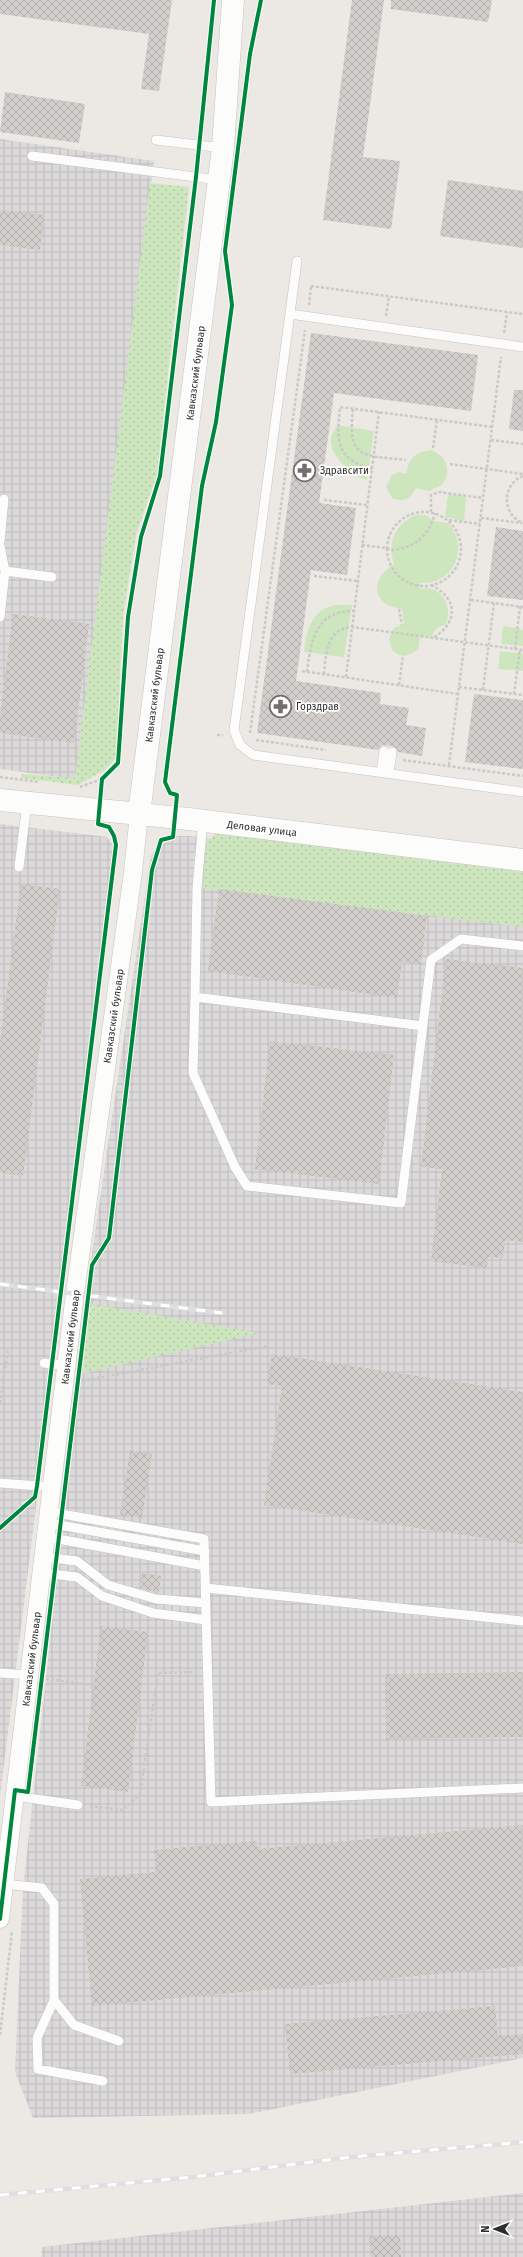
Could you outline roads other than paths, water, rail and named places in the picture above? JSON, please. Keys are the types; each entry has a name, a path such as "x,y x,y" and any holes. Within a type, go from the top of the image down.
{"street":[{"name":"Кавказский бульвар","path":"0,1919 14,1796 36,1677 43,1565 75,1293 132,880 223,148 233,0"},
{"name":"Кавказский бульвар","path":"226,113 244,0"},
{"name":"Деловая улица","path":"0,800 203,820 523,860"}],"lane":[{"path":"156,140 223,148"},
{"path":"32,156 219,180"},
{"path":"297,261 234,730 240,745 252,755 523,792"},
{"path":"290,314 523,347"},
{"path":"0,541 4,499"},
{"path":"0,546 5,571 0,617"},
{"path":"5,571 52,577"},
{"path":"385,773 389,754"},
{"path":"19,867 27,803"},
{"path":"203,820 197,888 193,1072 235,1167 247,1186 401,1203 431,960 461,939 523,946"},
{"path":"195,997 423,1026"},
{"path":"44,1363 67,1366"},
{"path":"0,1483 53,1487"},
{"path":"48,1524 105,1518 204,1539 212,1802 523,1788"},
{"path":"48,1524 205,1550"},
{"path":"48,1524 205,1566"},
{"path":"43,1565 77,1561 108,1585 156,1599 206,1603"},
{"path":"43,1565 77,1577 102,1596 153,1613 206,1620"},
{"path":"206,1588 523,1621"},
{"path":"0,1673 36,1677"},
{"path":"14,1796 78,1805"},
{"path":"4,1884 42,1888 54,1904 54,2000 37,2038 38,2068 103,2081"},
{"path":"54,2000 74,2025 119,2041"}],"railway":[{"path":"0,1284 222,1313"},
{"path":"0,2195 193,2177 351,2157 523,2142"}],"place":[{"name":"Здравсити","path":"305,470"},
{"name":"Горздрав","path":"281,706"}]}
